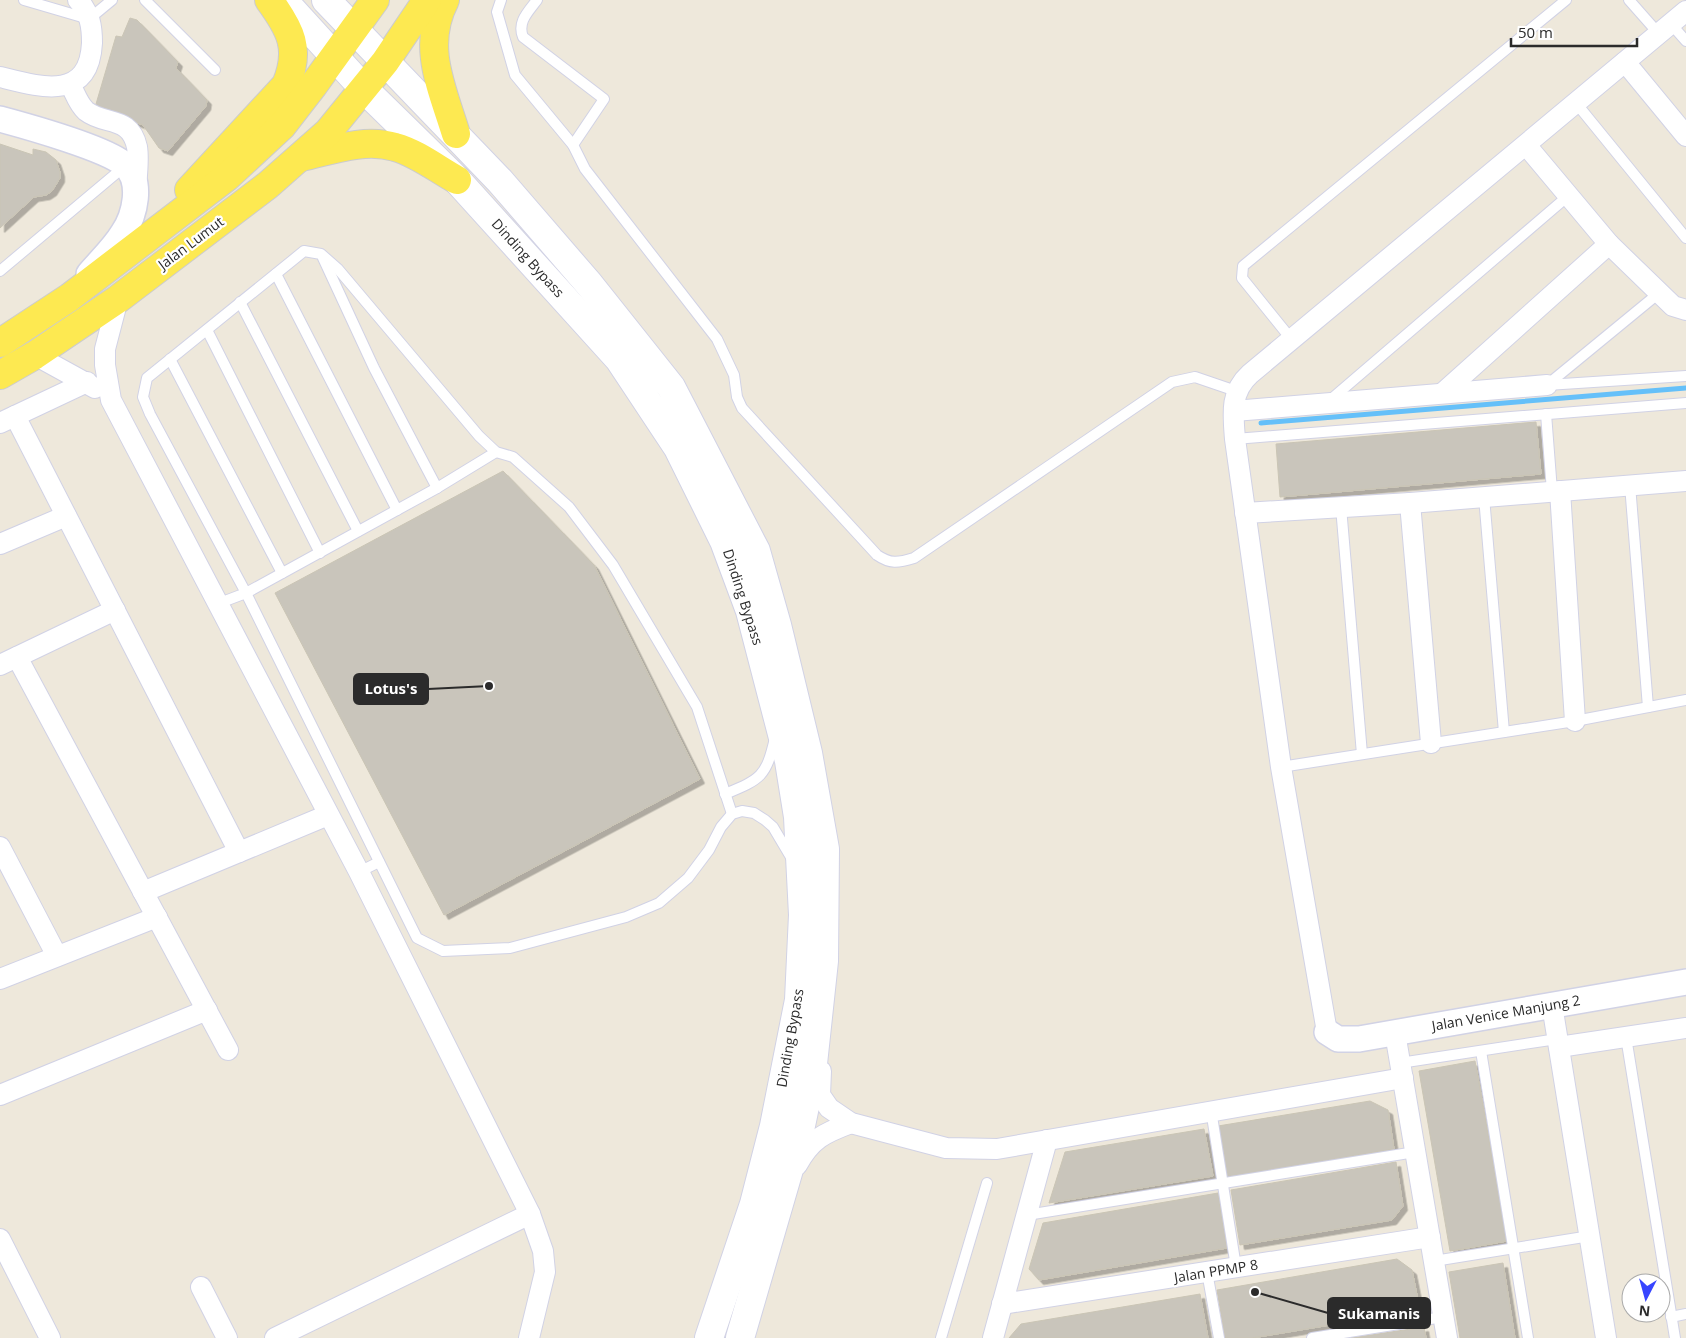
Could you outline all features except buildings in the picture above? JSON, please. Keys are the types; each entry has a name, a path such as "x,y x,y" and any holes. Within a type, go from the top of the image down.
{"main road":[{"path":"147,238 286,85 293,69 295,56 293,39 269,0"},
{"name":"Dinding Bypass","path":"283,0 364,89 457,180 619,359 678,448 724,541 750,611 789,761 798,817 803,915 798,1000 774,1126 754,1204 709,1338"},
{"name":"Dinding Bypass","path":"326,0 456,134 589,284 671,387 756,550 808,753 825,849 824,962 812,1073 799,1135 740,1338"},
{"path":"0,343 70,297 227,177 282,126 375,0"},
{"name":"Jalan Lumut","path":"0,374 35,355 118,299 268,185 296,158 328,132 385,62 427,0"},
{"path":"445,0 432,40 436,70 456,134"},
{"path":"296,158 345,147 374,143 402,150 457,180"}],"street":[{"path":"0,77 41,87 70,84 87,70 91,52 92,27 86,8 78,0"},
{"path":"1327,1032 1281,767 1235,439 1234,411 1236,391 1250,374 1672,23"},
{"path":"1625,62 1686,136"},
{"path":"70,84 79,103 88,112 123,124 132,134 137,149 131,176 133,212 124,232 70,297"},
{"path":"0,119 99,152 131,176"},
{"path":"1526,145 1609,244 1673,306 1686,310"},
{"path":"1444,392 1609,244"},
{"path":"118,299 105,349 104,365 111,400 359,872 530,1214 543,1251 544,1272 529,1338"},
{"path":"35,355 87,382 111,400"},
{"path":"87,382 8,419 66,516 239,852"},
{"path":"1234,411 1444,392 1547,385"},
{"path":"1245,513 1410,503 1686,481"},
{"path":"1556,491 1576,721"},
{"path":"1410,503 1431,743"},
{"path":"0,544 66,516"},
{"path":"115,610 8,661 143,892 228,1050"},
{"path":"143,892 328,815"},
{"path":"2,858 58,956"},
{"path":"0,979 157,917"},
{"path":"824,962 827,1017 820,1095 829,1108 851,1123 946,1148 997,1149 1210,1110 1401,1070"},
{"name":"Jalan Venice Manjung 2","path":"1327,1032 1338,1039 1359,1039 1686,982"},
{"path":"1552,1005 1606,1338"},
{"path":"0,1095 207,1010"},
{"path":"1558,1043 1626,1037 1686,1028"},
{"path":"1395,1033 1447,1338"},
{"path":"781,1195 811,1142 828,1132 851,1123"},
{"path":"993,1338 1047,1140"},
{"path":"275,1338 530,1214"},
{"name":"Jalan PPMP 8","path":"1002,1304 1430,1237"},
{"path":"0,1240 50,1338"},
{"path":"201,1287 226,1338"}],"lane":[{"path":"24,0 89,19 112,0"},
{"path":"145,0 215,70"},
{"path":"502,0 497,12 515,75 572,145 585,169 717,339 734,376 737,397 742,408 877,555 887,562 900,563 914,558 1172,382 1195,377 1236,391"},
{"path":"537,0 521,22 520,29 523,37 598,92 604,99 572,145"},
{"path":"1292,340 1242,278 1244,266 1566,0"},
{"path":"1629,0 1672,23 1686,41"},
{"path":"1576,103 1686,238"},
{"path":"0,270 131,176"},
{"path":"1327,403 1568,196"},
{"path":"732,814 696,707 613,565 569,507 512,457 496,452 479,436 338,270 321,254 304,251 147,378 143,397 246,593 417,938 443,951 510,948 626,918 659,903 688,878 732,814 742,811 754,813 773,828 802,874"},
{"path":"321,254 374,368 436,488"},
{"path":"276,274 397,510"},
{"path":"1547,385 1659,293"},
{"path":"240,302 358,531"},
{"path":"207,330 320,553"},
{"path":"170,359 282,573"},
{"path":"1547,385 1686,376"},
{"path":"1235,439 1686,403"},
{"path":"1546,414 1556,491"},
{"path":"218,604 246,593 320,553 496,452"},
{"path":"1630,485 1648,707"},
{"path":"1484,497 1504,732"},
{"path":"1341,507 1362,754"},
{"path":"1281,767 1576,721 1686,700"},
{"path":"725,794 753,783 763,774 770,760 779,720"},
{"path":"359,872 379,862"},
{"path":"1626,1037 1664,1273"},
{"path":"1401,1070 1481,1051 1558,1043"},
{"path":"1481,1051 1528,1338"},
{"path":"1210,1110 1236,1267"},
{"path":"1027,1215 1415,1152"},
{"path":"941,1338 987,1183"},
{"path":"1434,1261 1590,1236"},
{"path":"1207,1272 1219,1338"},
{"path":"1675,1338 1671,1317 1686,1314"},
{"path":"1312,1338 1443,1317"}],"waterway":[{"path":"1261,423 1686,388"}],"place":[{"name":"Lotus's","path":"489,686"},
{"name":"Sukamanis","path":"1255,1292"}]}
